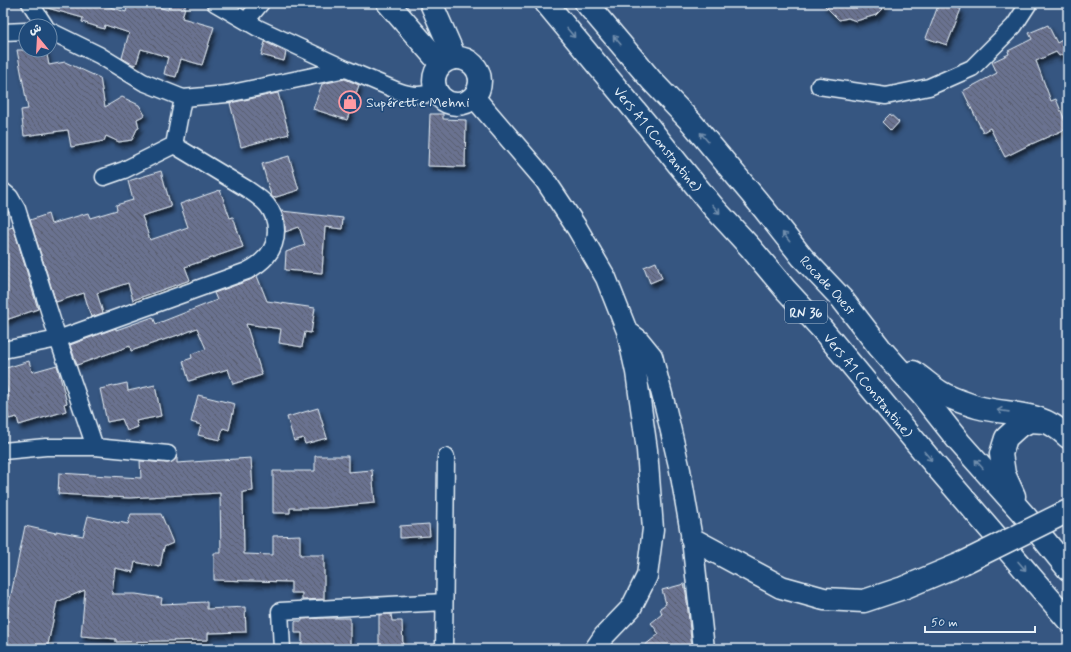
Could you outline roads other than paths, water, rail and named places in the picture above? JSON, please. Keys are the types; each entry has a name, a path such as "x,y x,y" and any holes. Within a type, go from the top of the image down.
{"main road":[{"path":"388,3 448,61"},
{"path":"431,3 448,61"},
{"name":"Vers A1 (Constantine)","path":"546,3 715,209 821,328 929,458 1068,620"},
{"name":"Rocade Ouest","path":"586,3 652,81 692,123 802,257 842,299 880,348 922,394 960,443 1025,516 1068,569"},
{"path":"463,59 470,62 480,75 478,91 468,102 453,104 446,102 440,98 436,92 434,77 436,70 448,61 463,59"},
{"path":"880,348 941,392 953,398 977,407 1039,418 1061,431"},
{"path":"1025,516 1004,474 1001,454 1006,438 1018,427 1030,422 1043,422 1061,431"},
{"path":"692,539 781,587 824,599 864,601 903,588 963,563 1068,511"}],"street":[{"path":"30,3 40,18"},
{"path":"215,3 258,28 346,69 407,94 422,95 436,92"},
{"path":"246,21 261,3"},
{"path":"818,86 886,96 929,88 972,68 1014,26 1029,3"},
{"path":"3,25 18,30"},
{"path":"3,32 18,31"},
{"path":"58,35 99,55 143,82 183,98 227,94 346,69"},
{"path":"474,97 545,180 606,278 627,331 636,372 647,450 653,529 647,576 631,608 604,636 596,649"},
{"path":"174,145 183,98"},
{"path":"104,177 124,170 174,145"},
{"path":"3,350 58,338 247,271 259,264 268,255 276,234 276,223 267,204 253,193 174,145"},
{"path":"3,191 10,197 18,208 58,338 95,447"},
{"path":"627,331 639,340 652,356 666,410 680,470 692,539 704,649"},
{"path":"3,451 46,447 95,447 168,454"},
{"path":"444,649 446,457"},
{"path":"282,649 280,611 444,602"}],"place":[{"name":"Supérette Mehni","path":"350,102"}]}
